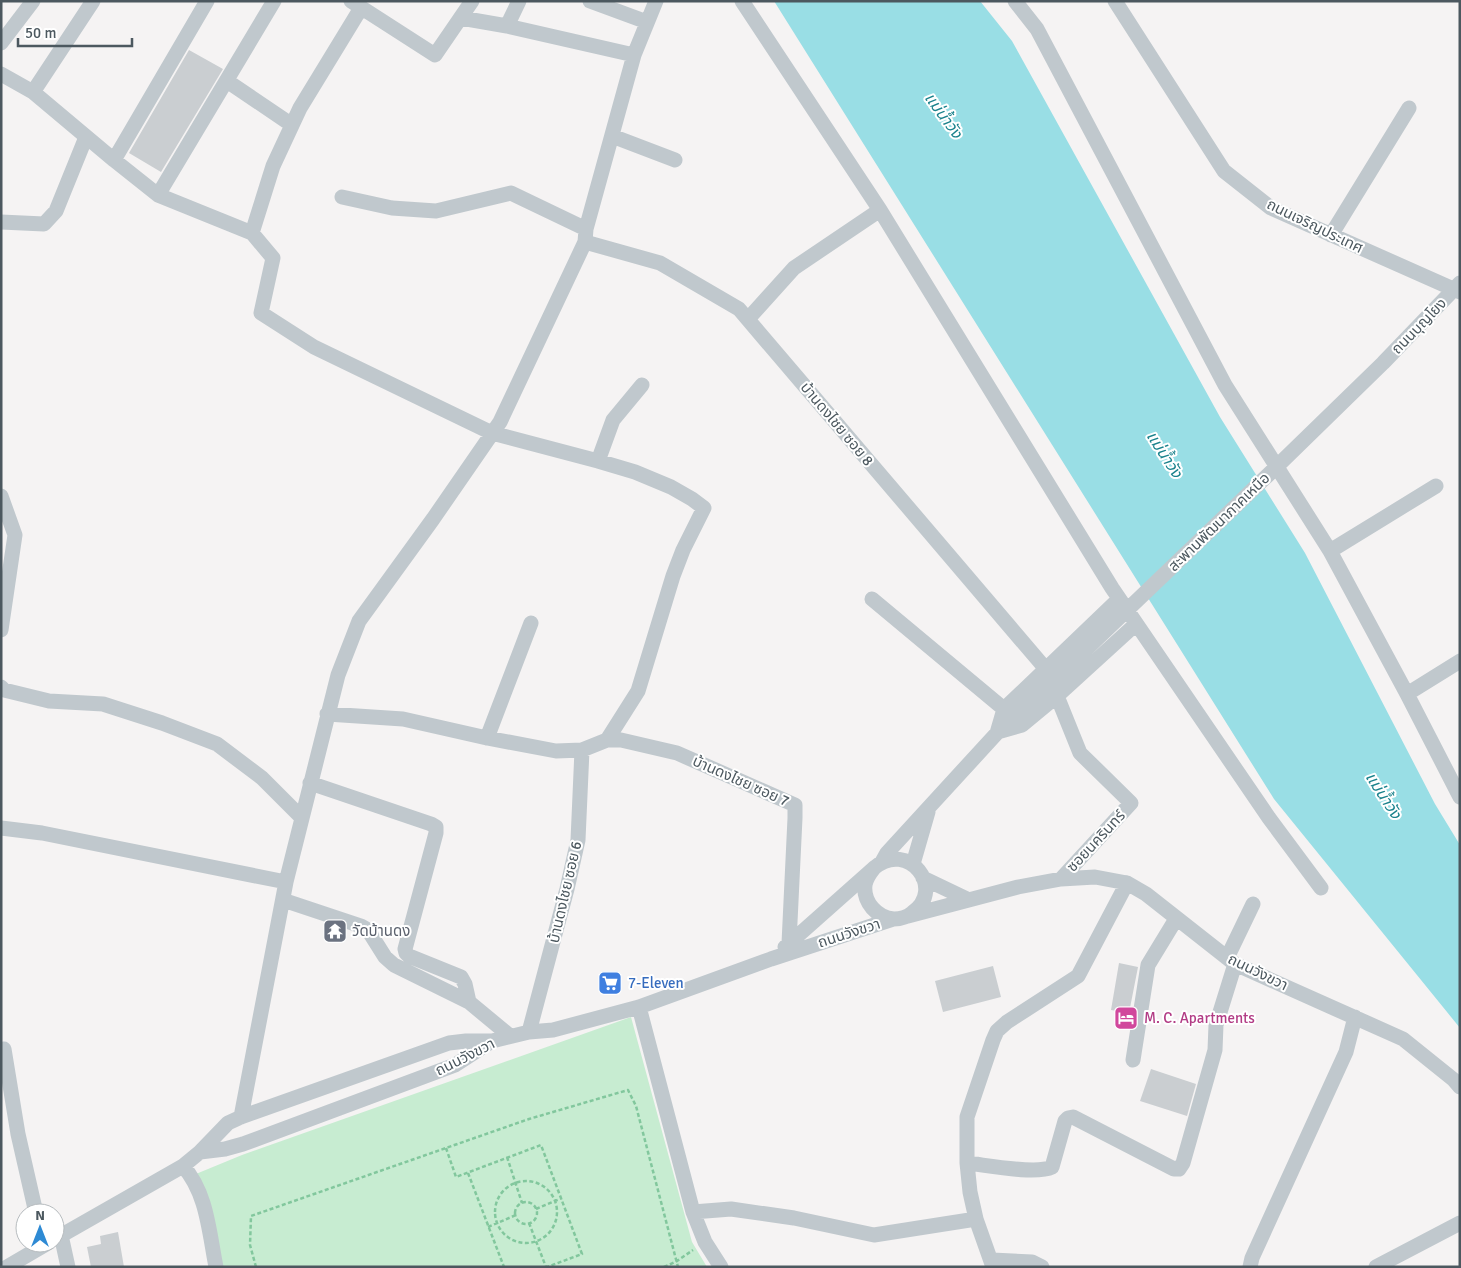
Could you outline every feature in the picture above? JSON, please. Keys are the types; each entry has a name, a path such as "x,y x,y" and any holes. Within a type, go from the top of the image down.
{"street":[{"path":"1,43 33,1"},
{"path":"33,92 93,1"},
{"path":"114,160 207,1"},
{"path":"158,195 274,1"},
{"path":"252,233 273,166 300,108 356,5 435,55 472,1"},
{"path":"506,26 519,1"},
{"path":"590,1 647,22"},
{"path":"241,1117 286,882 338,675 359,621 500,422 586,236 634,55 656,1"},
{"path":"742,1 880,210 1119,599 1269,818 1322,888"},
{"path":"1015,1 1037,29 1225,385 1330,551 1460,797"},
{"name":"ถนนเจริญประเทศ","path":"1115,1 1224,171 1271,208 1458,288"},
{"path":"461,18 506,26 634,55"},
{"path":"1,74 33,92 158,195 252,233 273,258 261,313 314,346 492,434 635,472 671,487 704,508 683,550 673,576 638,691 607,740"},
{"path":"227,80 292,126"},
{"path":"1331,235 1409,108"},
{"path":"612,136 675,160"},
{"path":"1,222 44,224 56,211 86,137"},
{"name":"บ้านดงไชย ซอย 8","path":"342,197 392,208 436,211 511,193 586,236 660,263 739,309 1050,674"},
{"path":"748,319 794,268 880,210"},
{"name":"ถนนบุญโยง","path":"1383,363 1458,288"},
{"name":"สะพานพัฒนาภาคเหนือ","path":"1050,674 1383,363"},
{"path":"598,461 613,420 642,385"},
{"path":"1330,551 1436,486"},
{"path":"1,496 15,535 1,630"},
{"path":"872,598 1004,708"},
{"path":"772,959 878,864 892,859 903,860 913,864 923,878 926,889 923,900 917,910 900,918 884,917 875,912 869,904 866,895 865,885 868,876 878,864 887,854 1050,674 1119,599"},
{"path":"487,738 531,623"},
{"path":"997,733 1022,725 1057,696 1136,624"},
{"path":"1407,694 1460,661"},
{"path":"997,733 1004,708 1050,674"},
{"path":"1,688 49,701 103,704 162,723 217,744 262,778 302,818"},
{"name":"ซอยนครินทร์","path":"1057,696 1080,753 1131,803 1061,879"},
{"name":"บ้านดงไชย ซอย 7","path":"327,714 403,719 556,751 582,750 607,740 622,740 677,753 795,804 796,818 789,943"},
{"name":"บ้านดงไชย ซอย 6","path":"529,1032 578,840 582,750"},
{"path":"310,783 436,827 405,949 406,954 409,956 461,977 465,984 469,1002"},
{"path":"913,864 929,808"},
{"path":"1,828 42,833 286,882"},
{"name":"ถนนวังขวา","path":"200,1152 225,1149 243,1144 455,1065 492,1041 529,1032 553,1030 638,1007 772,959 900,918 1023,886 1061,879 1095,877 1127,883 1146,894 1231,961 1403,1039 1460,1087"},
{"path":"923,878 970,900"},
{"path":"1042,1267 1032,1262 992,1264 976,1219 970,1192 967,1163 967,1117 997,1031 1007,1022 1078,976 1127,883"},
{"path":"283,900 368,930 385,957 394,965 469,1002 510,1036"},
{"path":"967,1163 1047,1170 1052,1167 1065,1121 1073,1117 1174,1168 1179,1168 1184,1163 1215,1050 1216,1025 1231,961 1253,904"},
{"path":"1133,1060 1148,965 1176,919"},
{"path":"638,1007 693,1212 705,1242 721,1267"},
{"path":"1250,1267 1252,1258 1346,1052 1355,1017"},
{"path":"65,1233 183,1166 200,1152 228,1123 241,1117 449,1043 492,1041"},
{"path":"4,1049 18,1134 34,1203"},
{"path":"183,1166 192,1176 201,1194 216,1267"},
{"path":"693,1212 731,1209 794,1218 874,1235 976,1219"},
{"path":"1376,1267 1460,1223"},
{"path":"7,1267 30,1253"},
{"path":"58,1253 68,1267"}],"path":[{"path":"256,1267 250,1245 252,1216 529,1119 628,1090 636,1106 678,1267"},
{"path":"446,1148 456,1177 541,1145 582,1254 546,1267 529,1223"},
{"path":"507,1157 522,1203"},
{"path":"468,1173 504,1267"},
{"path":"529,1181 536,1183 548,1190 555,1201 557,1214 553,1228 543,1239 536,1242 522,1244 508,1239 498,1229 494,1212 496,1201 502,1192 516,1183 529,1181"},
{"path":"536,1209 562,1198"},
{"path":"522,1203 532,1204 536,1209 535,1219 529,1223 518,1220 516,1215 517,1207 522,1203"},
{"path":"488,1226 516,1215"},
{"path":"664,1267 677,1261 705,1242"}],"green space":[{"path":"631,1017 692,1242 707,1267 214,1267 191,1176 242,1155"}],"water":[{"name":"แม่น้ำวัง","path":"774,1 980,1 1012,41 1220,417 1305,553 1435,804 1460,845 1460,1028 1274,799"}],"building":[{"path":"189,50 223,69 161,172 129,153"},
{"path":"1119,963 1138,967 1129,1013 1111,1010"},
{"path":"993,966 1001,997 943,1012 935,981"},
{"path":"1151,1069 1196,1084 1187,1116 1140,1101"},
{"path":"118,1232 124,1267 91,1267 87,1247 101,1244 100,1236"}],"place":[{"name":"วัดบ้านดง","path":"335,931"},
{"name":"7-Eleven","path":"610,983"},
{"name":"M. C. Apartments","path":"1126,1018"}]}
